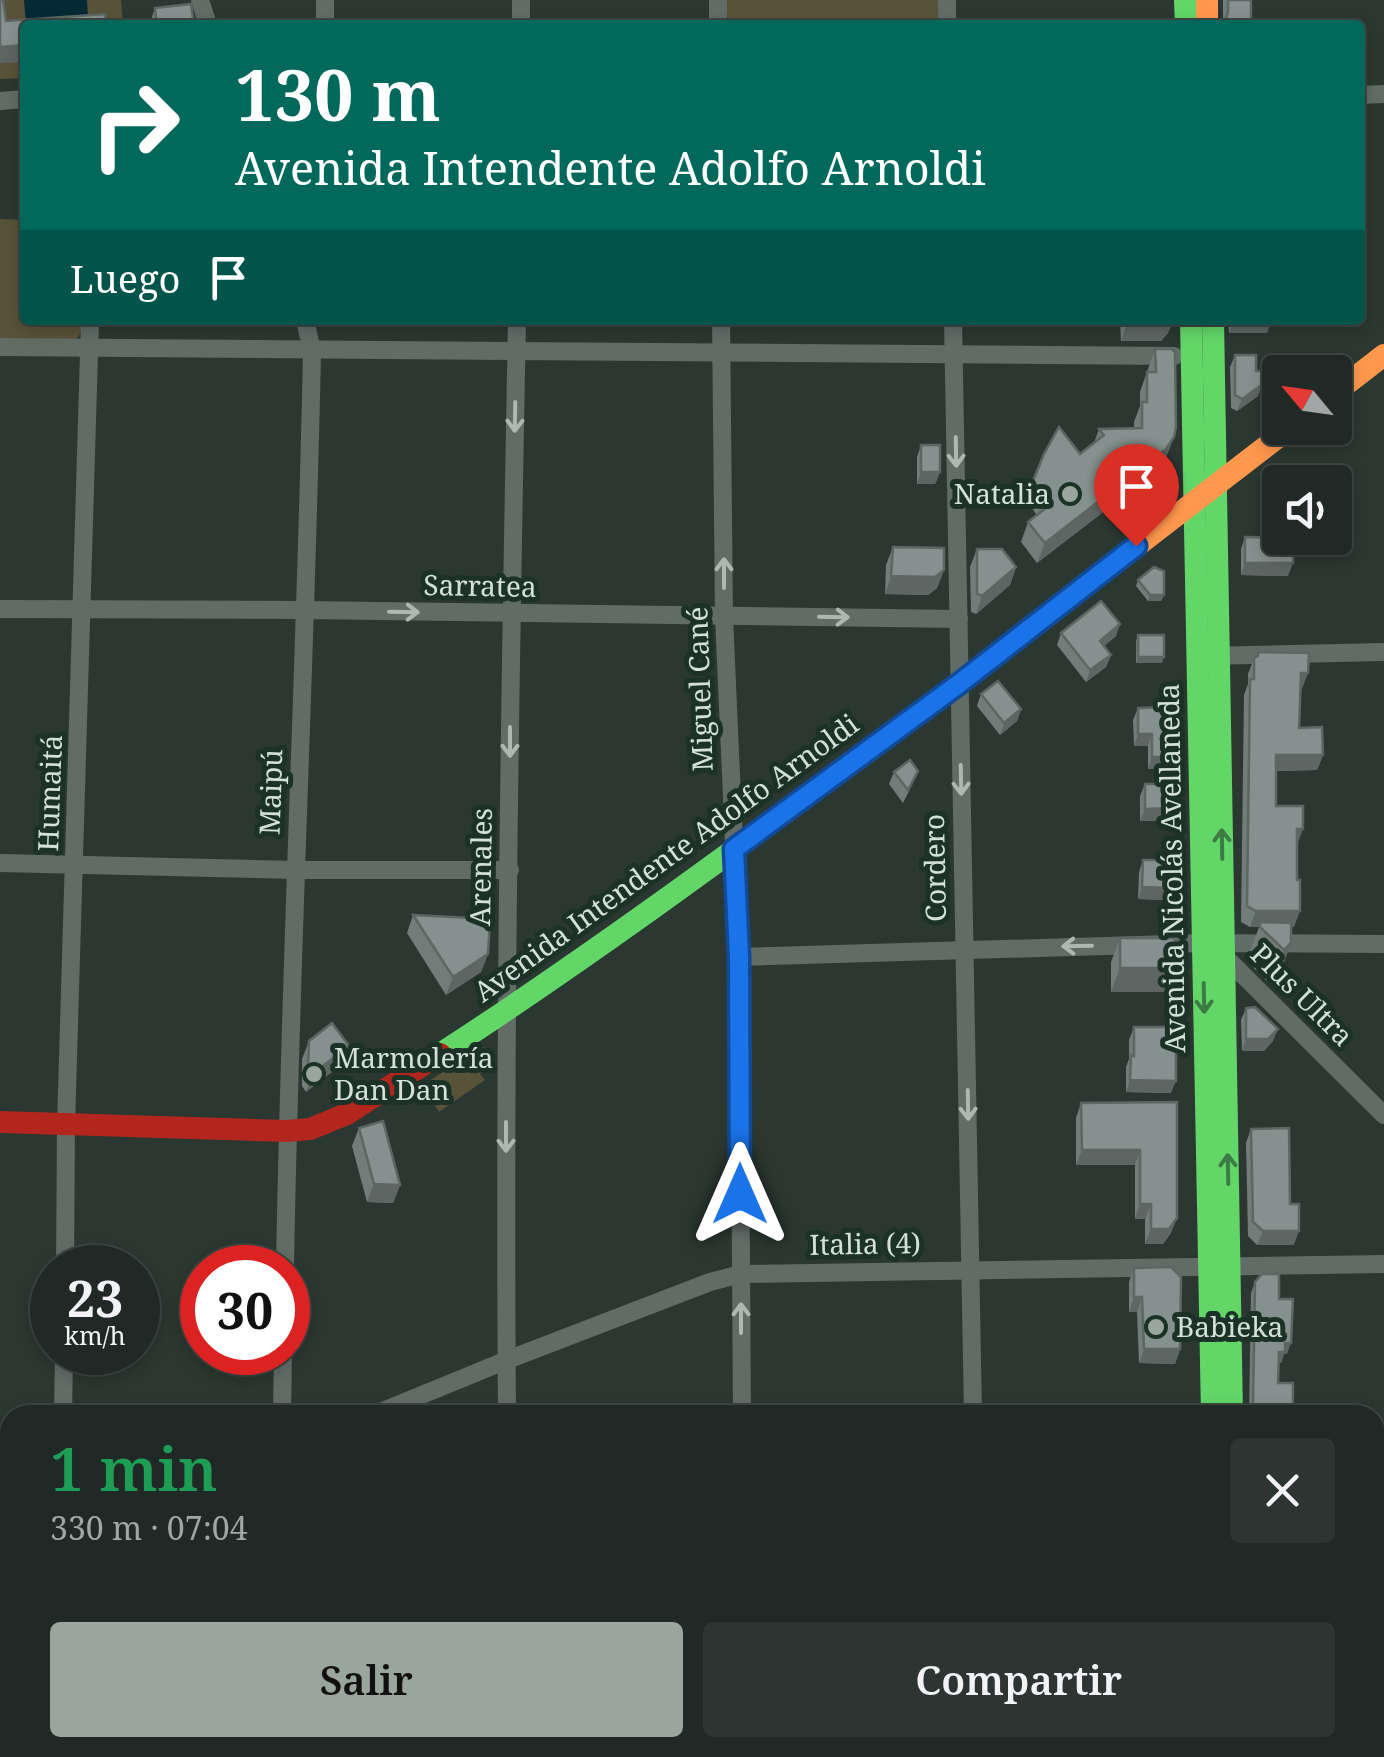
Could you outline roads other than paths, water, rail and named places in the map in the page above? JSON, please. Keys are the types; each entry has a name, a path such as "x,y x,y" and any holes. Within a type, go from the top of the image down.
{"main road":[{"name":"Avenida Nicolás Avellaneda","path":"1192,325 1195,501 1208,656 1217,947 1220,1266 1213,1405"},
{"name":"Avenida Nicolás Avellaneda","path":"1208,656 1216,485 1213,325"},
{"path":"1352,380 1384,355"},
{"name":"Avenida Intendente Adolfo Arnoldi","path":"0,1122 287,1130 310,1129 347,1114 506,1011 734,849 960,683 1268,445"},
{"name":"Avenida Nicolás Avellaneda","path":"1220,1266 1231,1405"}],"street":[{"name":"Humaitá","path":"64,1245 90,325"},
{"name":"Maipú","path":"285,1245 306,610 312,351 307,325"},
{"path":"312,351 313,325"},
{"name":"Arenales","path":"507,1405 506,1011 517,325"},
{"name":"Miguel Cané","path":"722,325 724,616 739,957 742,1405"},
{"name":"Cordero","path":"953,325 972,1405"},
{"path":"0,347 1192,357"},
{"name":"Sarratea","path":"0,609 958,619"},
{"path":"1208,656 1384,652"},
{"path":"0,863 510,870"},
{"path":"739,957 964,948 1384,944"},
{"name":"Plus Ultra","path":"1217,947 1384,1115"},
{"name":"Italia (4)","path":"397,1405 710,1282 741,1274 1384,1264"},
{"path":"63,1405 64,1375"},
{"path":"282,1405 283,1375"}],"water":[{"path":"24,0 87,0 88,19 26,20"}],"place":[{"name":"Natalia","path":"1070,494"},
{"name":"Marmolería Dan Dan","path":"314,1074"},
{"name":"Babieka","path":"1156,1327"}]}
